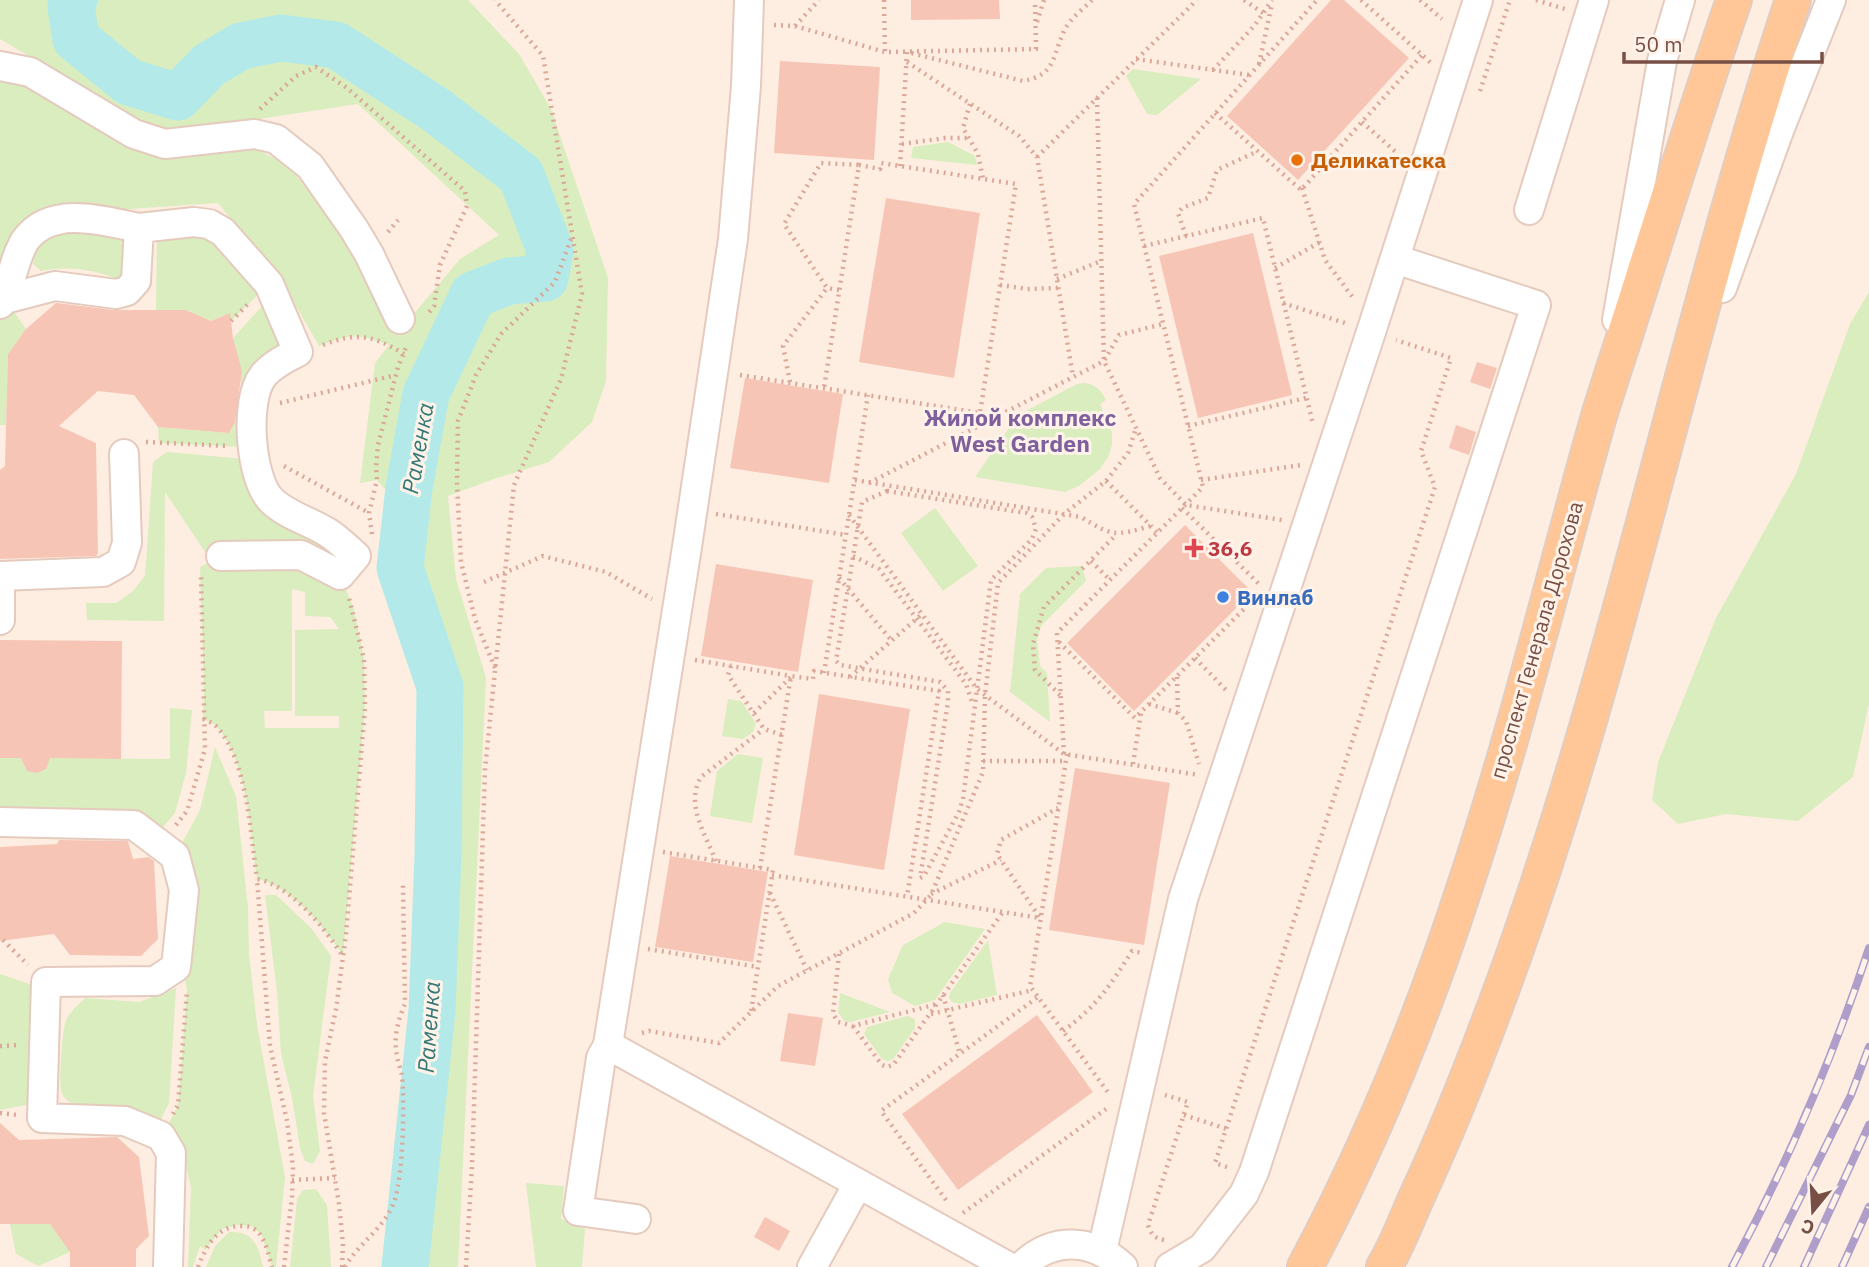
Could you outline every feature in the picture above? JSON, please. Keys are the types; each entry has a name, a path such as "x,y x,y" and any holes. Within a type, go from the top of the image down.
{"main road":[{"name":"проспект Генерала Дорохова","path":"1305,1267 1361,1150 1417,1021 1465,888 1601,413 1734,0"},
{"path":"1386,1265 1479,1051 1530,911 1595,702 1759,105 1793,0"}],"street":[{"path":"636,1219 578,1211 601,1058 608,1045 677,614 733,239 746,86 749,0"},
{"path":"1021,1267 1046,1249 1068,1244 1090,1246 1113,1259 1142,1087 1183,899 1478,0"},
{"path":"1529,211 1594,0"},
{"path":"1601,413 1662,61 1680,0"},
{"path":"1670,432 1776,141 1831,0"},
{"path":"0,66 30,72 134,134 165,144 255,134 276,139 310,166 354,229 403,322"},
{"path":"3,302 25,239 46,222 87,217 139,228 194,222 209,224 223,232 269,284 298,352 279,361 263,376 255,391 251,408 264,454 254,465 269,498 282,509 329,533 348,566"},
{"path":"3,302 55,286 116,294 127,290 136,281 139,228"},
{"path":"1171,1267 1202,1248 1244,1194 1254,1172 1536,305 1395,259"},
{"path":"0,620 0,576 103,572 121,562 127,543 124,454"},
{"path":"221,556 301,555 348,566"},
{"path":"0,822 134,825 175,856 184,890 176,967 155,981 46,982 42,1118 125,1121 161,1136 171,1153 168,1267"},
{"path":"608,1045 858,1184 950,1223 1009,1267"},
{"path":"813,1267 858,1184"}],"path":[{"path":"466,1267 472,1166 485,769 514,485 561,379 582,293 543,56 495,0"},
{"path":"794,26 819,0"},
{"path":"884,0 885,52"},
{"path":"775,25 794,26 885,52 1036,50 1035,0"},
{"path":"1036,26 1044,0"},
{"path":"907,51 1023,81 1036,79 1052,64 1066,26 1092,0"},
{"path":"1037,158 1196,0"},
{"path":"1244,0 1263,13"},
{"path":"1213,70 1273,0"},
{"path":"1259,65 1273,0"},
{"path":"1362,0 1452,81"},
{"path":"1420,0 1442,19"},
{"path":"1038,997 881,1111 950,1223 1115,1103 1063,1031 1030,986 1065,756 1057,633 1203,487 1134,204 1316,1"},
{"path":"900,166 907,51"},
{"path":"1302,188 1422,55"},
{"path":"1136,59 1250,75"},
{"path":"906,62 1019,136 1037,158 1073,377"},
{"path":"256,114 296,76 316,67 348,88 465,191 467,206 440,265 434,306 419,324 403,322 408,345 396,375 378,445 377,480 369,513 373,536 348,566 364,659 365,708 343,955 336,1010 325,1061 324,1113 335,1178 343,1267"},
{"path":"1097,98 1104,361 1160,478 1264,589"},
{"path":"970,104 963,128 978,154 983,179"},
{"path":"1215,113 1301,190 1302,188"},
{"path":"1362,122 1398,154"},
{"path":"902,144 945,138 969,138"},
{"path":"1186,236 1178,213 1182,208 1201,203 1208,198 1217,170 1258,151"},
{"path":"734,374 980,413 1016,184 881,163 880,169 821,163 784,224 827,288 839,290"},
{"path":"824,388 859,165"},
{"path":"1302,188 1325,260 1358,306"},
{"path":"1144,246 1263,218 1315,435"},
{"path":"495,669 475,619 461,562 457,483 458,421 475,375 501,334 555,282 572,237"},
{"path":"1275,268 1320,242"},
{"path":"1057,279 1101,261"},
{"path":"1000,285 1027,289 1058,288"},
{"path":"790,382 783,346 827,288"},
{"path":"869,483 1104,361 1119,335 1163,324"},
{"path":"298,352 341,338 360,335 389,345 404,354"},
{"path":"275,412 278,403 396,375"},
{"path":"824,673 869,395"},
{"path":"1188,426 1306,398"},
{"path":"929,897 983,772 985,695 998,583 1064,514 1106,481 1128,453 1136,428"},
{"path":"124,454 132,442 264,454 369,513"},
{"path":"1230,1176 1233,1169 1215,1163 1436,487 1421,451"},
{"path":"1201,480 1306,464"},
{"path":"855,480 1081,517 1108,534 1151,526"},
{"path":"1106,481 1157,532"},
{"path":"887,491 1026,513 1035,523 1035,534 991,580 963,799 959,812 924,876 920,878 948,691 940,682 933,680 840,665 836,661 858,527 862,502 887,491"},
{"path":"1184,506 1287,521"},
{"path":"849,515 977,689 1065,756"},
{"path":"730,516 846,535"},
{"path":"1060,695 1035,670 1033,644 1044,607 1117,534"},
{"path":"160,845 187,811 205,749 200,567 221,556"},
{"path":"484,582 543,556 606,572 677,614"},
{"path":"853,556 878,569 917,619 961,677 971,695 974,713"},
{"path":"1090,561 1110,580"},
{"path":"839,578 891,641"},
{"path":"1058,641 1135,718 1255,597"},
{"path":"850,677 922,614"},
{"path":"1195,658 1229,693"},
{"path":"689,659 813,679 814,671 939,691 906,897"},
{"path":"731,666 728,674 764,729 782,735"},
{"path":"961,677 971,681 977,679 979,673"},
{"path":"754,713 791,676"},
{"path":"760,868 791,676"},
{"path":"1177,676 1178,713"},
{"path":"983,761 1065,756 1202,775 1186,721 1178,713 1149,704"},
{"path":"1133,764 1141,712"},
{"path":"203,719 215,725 232,750 241,778 257,879 270,1046 293,1167 284,1267"},
{"path":"716,861 694,803 696,786 701,777 764,729"},
{"path":"1040,918 997,854 1001,840 1058,808"},
{"path":"658,852 773,870 751,1013"},
{"path":"649,1031 719,1043 778,986 914,913 929,897 1001,860"},
{"path":"772,875 906,897 929,897 1040,918"},
{"path":"257,879 285,891 328,933 343,955"},
{"path":"343,1267 353,1252 371,1237 387,1218 399,1178 402,1075 396,1053 397,1021 405,1004 404,885"},
{"path":"770,893 807,970"},
{"path":"853,1026 881,1065 893,1065 1003,912"},
{"path":"3,940 46,982"},
{"path":"624,945 758,967"},
{"path":"1063,1031 1085,1015 1106,993 1132,951 1151,954"},
{"path":"839,953 833,1014 838,1022 853,1026 937,1004"},
{"path":"161,1136 178,1105 187,991 184,974 176,967"},
{"path":"930,1014 1033,990"},
{"path":"943,995 960,1054"},
{"path":"1142,1087 1188,1102 1148,1225"},
{"path":"1184,1115 1227,1129"},
{"path":"292,1180 335,1178"},
{"path":"198,1267 206,1248 222,1229 238,1226 251,1226 261,1234 272,1267"}],"green space":[{"path":"0,0 468,0 519,54 551,109 608,278 606,381 592,422 549,462 448,496 456,579 486,678 458,1267 405,1267 432,1010 438,854 440,687 400,568 406,513 377,480 360,483 375,363 389,345 354,336 319,346 281,280 218,203 28,216 10,238 0,273 0,80 24,81 157,153 257,150 287,164 324,211 401,329 460,259 499,235 358,104 161,134 0,39"},
{"path":"1133,69 1201,79 1157,115 1147,114 1126,76"},
{"path":"948,142 975,156 977,165 911,158 913,147"},
{"path":"194,222 269,284 231,321 222,316 211,321 186,310 156,310 157,226"},
{"path":"57,229 110,232 128,243 122,281 82,270 61,268 41,271 33,264 35,247"},
{"path":"1869,292 1869,704 1853,777 1798,821 1726,814 1678,824 1652,800 1658,762 1716,618 1796,474 1850,324"},
{"path":"273,294 298,352 280,361 243,447 159,443 158,427 229,433 241,398 239,362 233,338"},
{"path":"5,299 26,329 8,354 6,425 0,425 0,304"},
{"path":"1077,384 1095,386 1104,396 1106,400 1100,404 1112,432 1112,445 1100,469 1079,486 1065,492 975,477 1018,415"},
{"path":"167,452 245,459 261,480 329,533 345,570 317,546 264,540 227,544 205,552 165,492 164,621 87,620 86,603 116,603 132,592 145,576 153,462"},
{"path":"935,508 978,566 943,591 901,533"},
{"path":"221,556 340,575 354,609 364,659 365,708 343,955 294,899 282,890 257,879 246,799 235,759 217,727 203,719 200,567","holes":["292,589 305,592 305,616 330,617 339,629 295,630 295,716 339,716 339,728 265,728 264,711 292,711"]},
{"path":"1082,566 1086,581 1041,626 1037,640 1040,666 1047,673 1050,722 1010,692 1020,594 1046,568"},
{"path":"728,699 741,701 756,723 753,732 743,739 722,736"},
{"path":"170,708 192,710 186,773 175,813 157,834 0,816 0,758 21,758 27,770 37,773 46,769 50,758 170,759"},
{"path":"215,747 236,796 257,1025 285,1177 276,1267 272,1267 261,1234 251,1226 238,1225 222,1229 205,1250 200,1246 193,1267 188,1267 191,1188 179,1136 167,1127 178,1105 187,991 175,856 200,810"},
{"path":"738,754 763,758 752,823 710,816 717,771"},
{"path":"265,895 276,895 311,928 331,956 313,1096 320,1151 313,1164 305,1161 300,1148 281,1054 277,992"},
{"path":"945,922 985,929 935,1000 915,1006 892,993 888,979 903,945"},
{"path":"988,940 997,995 959,1004 952,1002 950,993"},
{"path":"0,974 35,986 31,1104 0,1110"},
{"path":"176,988 169,1103 158,1125 76,1106 67,1100 60,1086 63,1037 70,1013 85,998 139,1002"},
{"path":"840,993 890,1012 850,1022 844,1021 838,1012"},
{"path":"907,1016 915,1019 915,1028 893,1059 882,1059 864,1034 867,1027"},
{"path":"526,1183 564,1186 561,1219 585,1229 582,1267 536,1267"},
{"path":"316,1189 327,1205 331,1267 290,1267 297,1199 303,1190"},
{"path":"10,1224 50,1224 70,1252 38,1266 16,1254"},
{"path":"229,1232 244,1234 254,1241 263,1267 206,1267 215,1246"}],"building":[{"path":"911,0 999,0 1000,19 911,20"},
{"path":"1331,0 1344,0 1409,58 1298,180 1227,116"},
{"path":"780,61 880,67 874,160 774,153"},
{"path":"886,198 980,213 954,378 859,362"},
{"path":"1253,233 1292,395 1198,418 1159,256"},
{"path":"56,303 114,310 186,310 211,321 230,313 233,338 242,371 235,422 229,433 158,427 134,395 98,391 59,426 96,443 98,553 96,556 0,559 0,470 5,466 8,354 26,329"},
{"path":"1477,362 1497,368 1490,389 1470,382"},
{"path":"745,378 843,394 829,483 730,468"},
{"path":"1456,425 1476,432 1469,455 1449,448"},
{"path":"1185,525 1252,592 1134,711 1067,643"},
{"path":"716,564 813,580 798,672 701,656"},
{"path":"0,640 122,641 121,759 50,758 46,769 37,773 27,771 21,758 0,758"},
{"path":"819,694 910,709 884,870 794,855"},
{"path":"1075,768 1170,783 1144,945 1049,930"},
{"path":"59,840 128,841 133,859 149,857 154,861 158,939 141,956 70,955 54,934 0,941 0,847 57,844"},
{"path":"670,856 768,872 753,962 655,947"},
{"path":"788,1013 823,1018 815,1066 780,1061"},
{"path":"1037,1015 1093,1092 958,1190 902,1114"},
{"path":"0,1123 19,1140 117,1137 139,1157 149,1236 136,1249 136,1267 70,1267 70,1252 50,1224 0,1224"},
{"path":"765,1217 790,1231 779,1251 754,1237"}],"waterway":[{"name":"Раменка","path":"74,0 71,7 76,39 129,82 178,97 209,65 241,46 281,38 336,45 436,110 521,175 550,250 545,278 509,281 473,295 426,394 409,488 400,568 440,687 438,854 432,1010 405,1267"}],"railway":[{"path":"1732,1267 1808,1110 1840,1031 1869,948"},
{"path":"1766,1267 1851,1095 1869,1047"},
{"path":"1804,1267 1869,1125"},
{"path":"1842,1267 1869,1207"}],"place":[{"name":"Деликатеска","path":"1297,160"},
{"name":"36,6","path":"1194,548"},
{"name":"Винлаб","path":"1223,597"}],"district":[{"name":"Жилой комплекс West Garden","path":"1020,430"}]}
